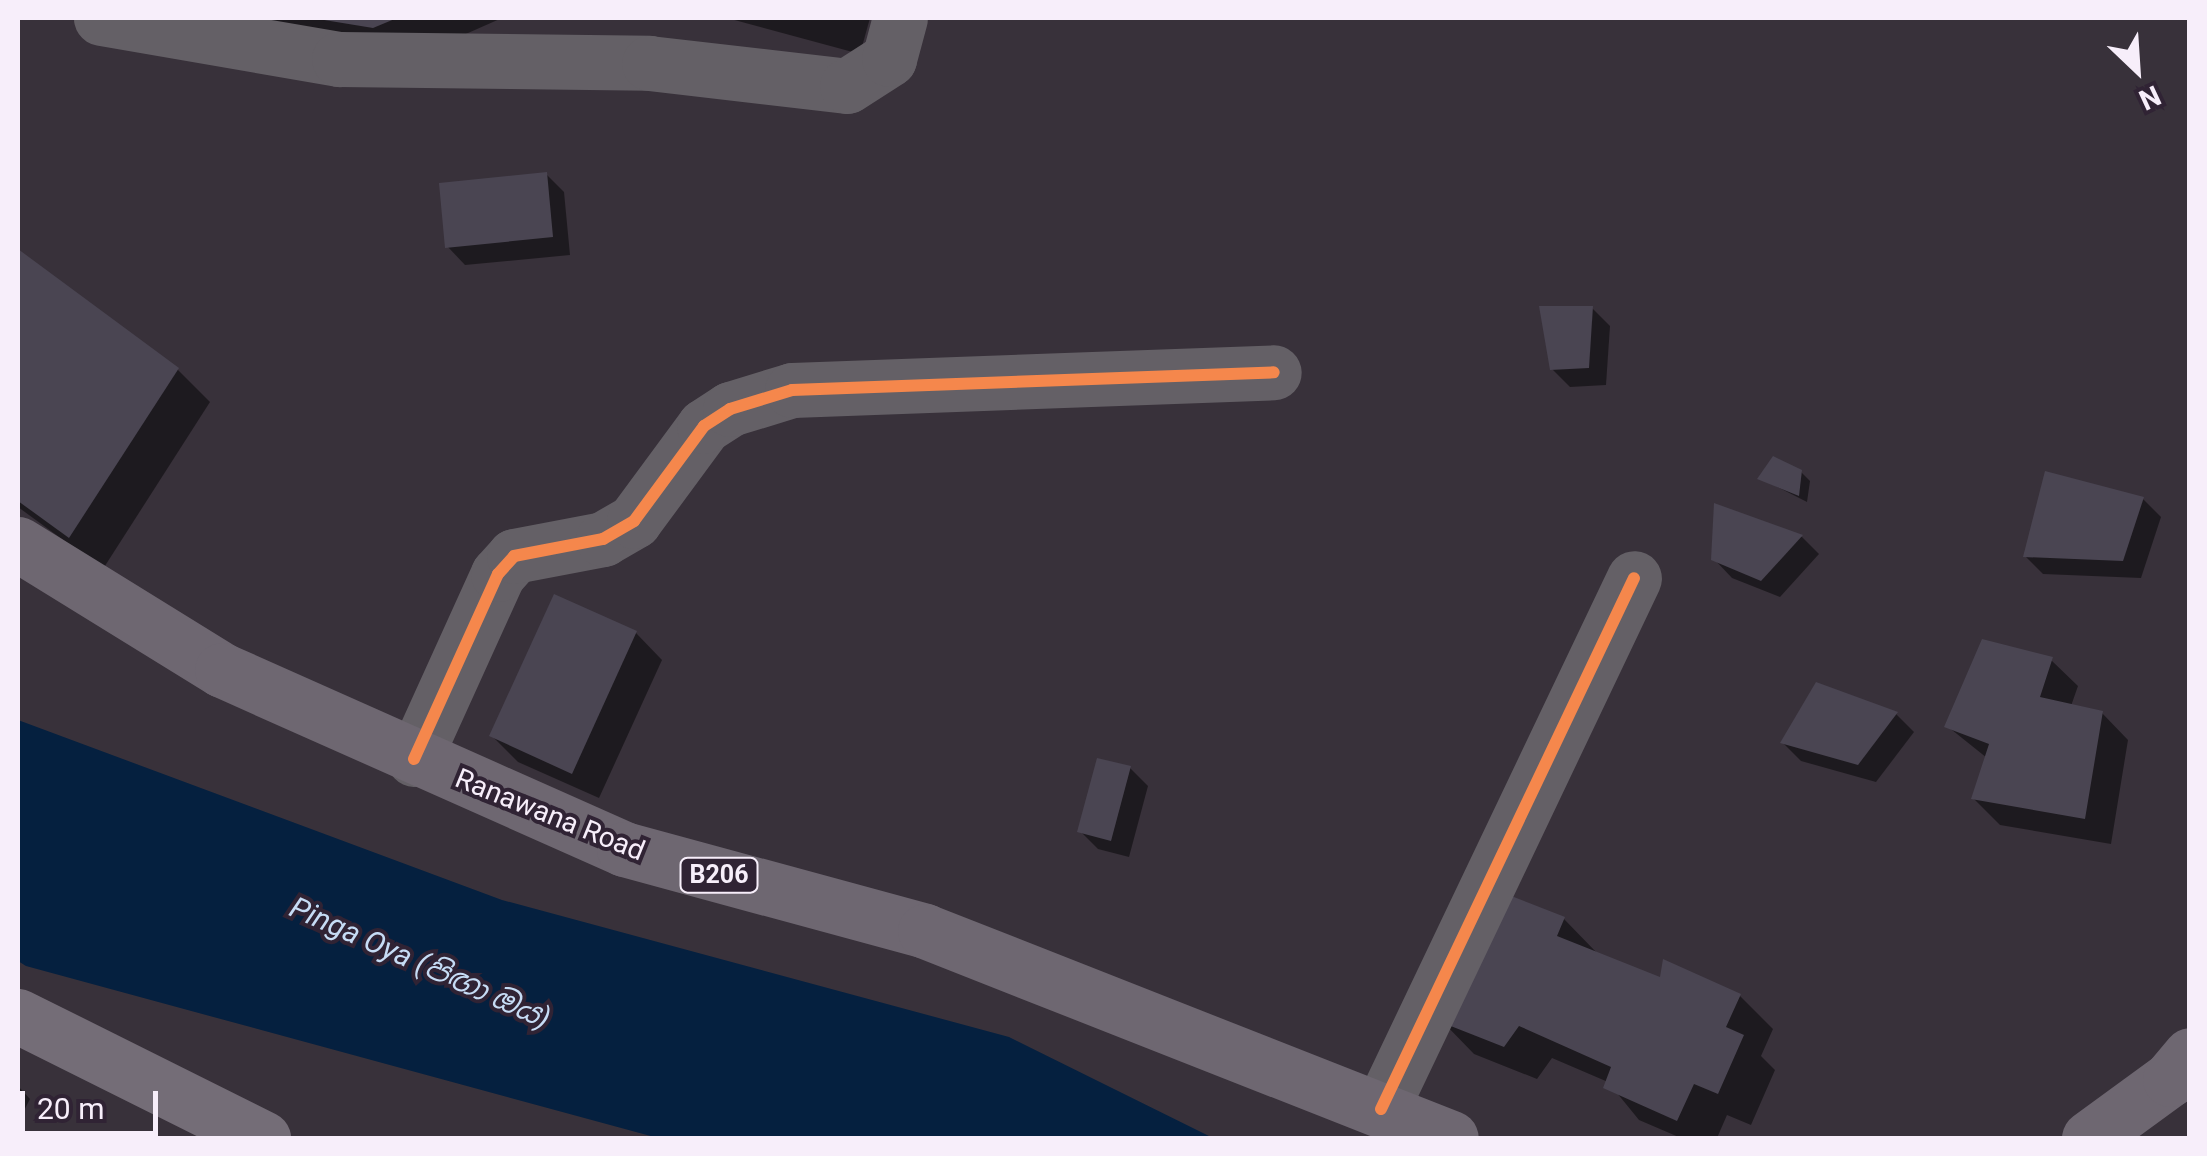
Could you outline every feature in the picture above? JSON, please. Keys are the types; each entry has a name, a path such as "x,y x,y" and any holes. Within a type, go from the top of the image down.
{"highway":[{"path":"18,1016 262,1138"}],"main road":[{"name":"Ranawana Road","path":"18,544 160,637 414,758 624,849 925,931 1451,1138"},
{"path":"2089,1138 2170,1078 2190,1055"}],"street":[{"path":"101,18 339,59 649,64 847,86 889,59 900,18"},
{"path":"414,758 498,574 514,556 602,539 634,521 704,426 730,409 792,390 1274,372"},
{"path":"1381,1109 1634,578"}],"water":[{"name":"Pinga Oya (පිඟා ඔය)","path":"18,720 502,900 1009,1037 1213,1138 658,1138 26,966 18,961"}],"building":[{"path":"312,18 397,18 373,28"},
{"path":"547,172 553,237 445,248 439,183"},
{"path":"18,249 179,368 69,538 18,501"},
{"path":"1539,306 1593,306 1589,368 1550,370"},
{"path":"1773,456 1802,470 1799,496 1757,479"},
{"path":"2045,471 2144,497 2123,561 2023,557"},
{"path":"1714,503 1803,535 1761,581 1711,560"},
{"path":"554,594 637,631 572,774 489,736"},
{"path":"1982,639 2053,657 2040,697 2103,711 2085,819 1971,799 1989,744 1944,727"},
{"path":"1816,682 1898,712 1858,765 1780,743"},
{"path":"1097,758 1131,766 1111,841 1077,832"},
{"path":"1491,888 1565,917 1557,936 1660,977 1663,959 1741,994 1726,1027 1744,1035 1718,1094 1694,1084 1677,1121 1603,1088 1611,1067 1519,1026 1504,1047 1438,1021"}],"cycle path":[{"path":"414,759 498,574 514,556 603,539 634,521 704,426 730,409 792,390 1274,372"},
{"path":"1381,1109 1634,578"}]}
